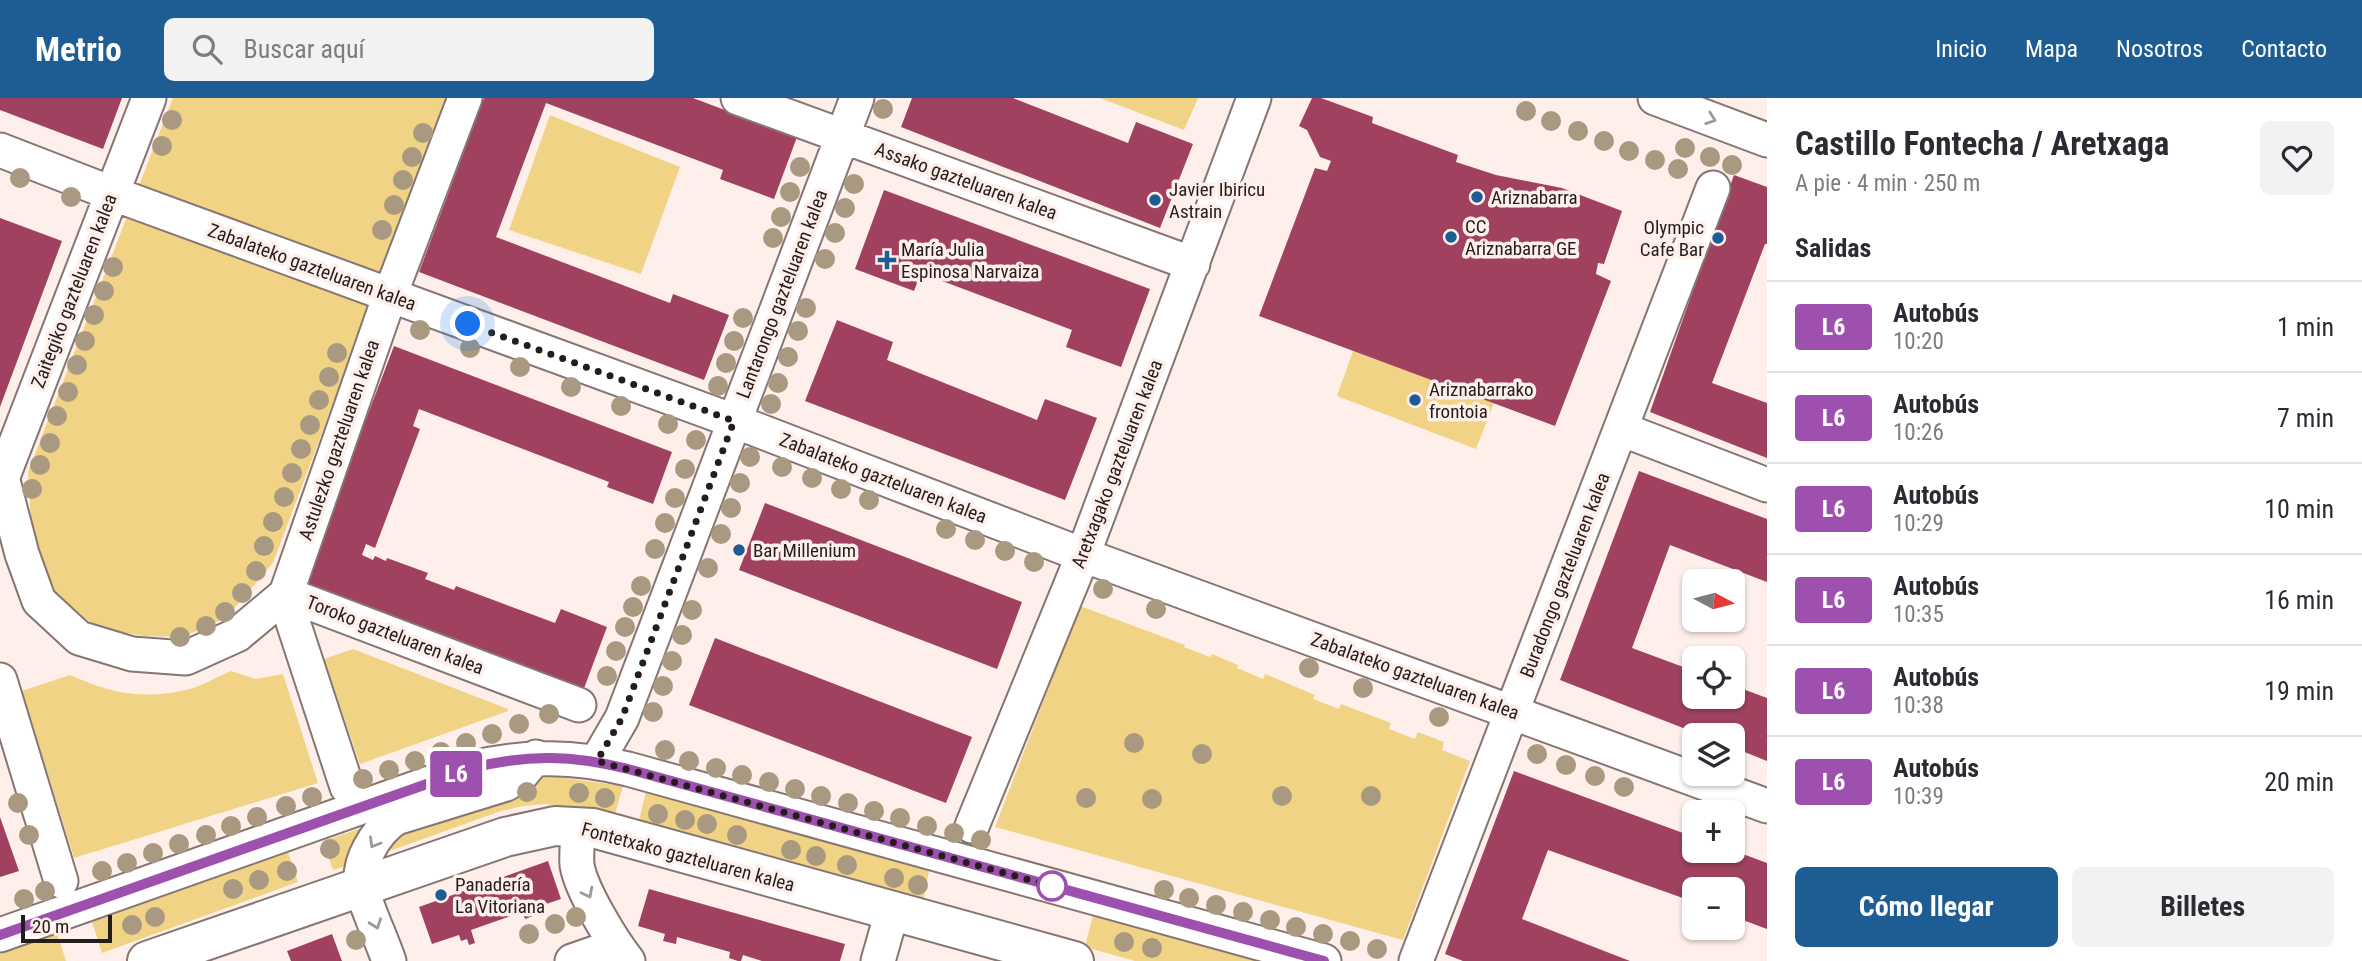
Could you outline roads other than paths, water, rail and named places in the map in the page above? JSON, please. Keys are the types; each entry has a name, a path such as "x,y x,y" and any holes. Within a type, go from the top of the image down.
{"main road":[{"name":"Fontetxako gazteluaren kalea","path":"147,961 519,832 555,826 593,828 1074,961"}],"street":[{"name":"Zaitegiko gazteluaren kalea","path":"1,479 149,98"},
{"name":"Astulezko gazteluaren kalea","path":"286,594 390,295 465,98"},
{"name":"Assako gazteluaren kalea","path":"738,98 1193,264"},
{"name":"Lantarongo gazteluaren kalea","path":"597,761 622,718 857,98"},
{"name":"Aretxagako gazteluaren kalea","path":"972,826 1083,555 1254,98"},
{"path":"1656,98 1767,139"},
{"name":"Zabalateko gazteluaren kalea","path":"0,150 734,421 1083,555 1767,806"},
{"name":"Buradongo gazteluaren kalea","path":"1416,961 1713,188"},
{"path":"1621,429 1767,485"},
{"name":"Toroko gazteluaren kalea","path":"1,479 22,554 39,601 79,638 132,654 186,658 237,635 286,594 579,705"},
{"path":"286,594 347,787"},
{"path":"0,680 61,881"},
{"path":"389,961 362,886 362,869 369,848 384,825 396,818 506,784 521,775 536,757"},
{"path":"0,934 472,768 536,757 597,761 1324,961"},
{"path":"572,961 622,953 582,882 577,865 578,827"},
{"path":"878,961 892,912"}],"place":[{"name":"Ariznabarra","path":"1477,197"},
{"name":"Javier Ibiricu Astrain","path":"1155,200"},
{"name":"CC Ariznabarra GE","path":"1451,237"},
{"name":"Olympic Cafe Bar","path":"1718,238"},
{"name":"María Julia Espinosa Narvaiza","path":"887,260"},
{"name":"Ariznabarrako frontoia","path":"1415,400"},
{"name":"Bar Millenium","path":"739,550"},
{"name":"Panadería La Vitoriana","path":"441,895"}]}
